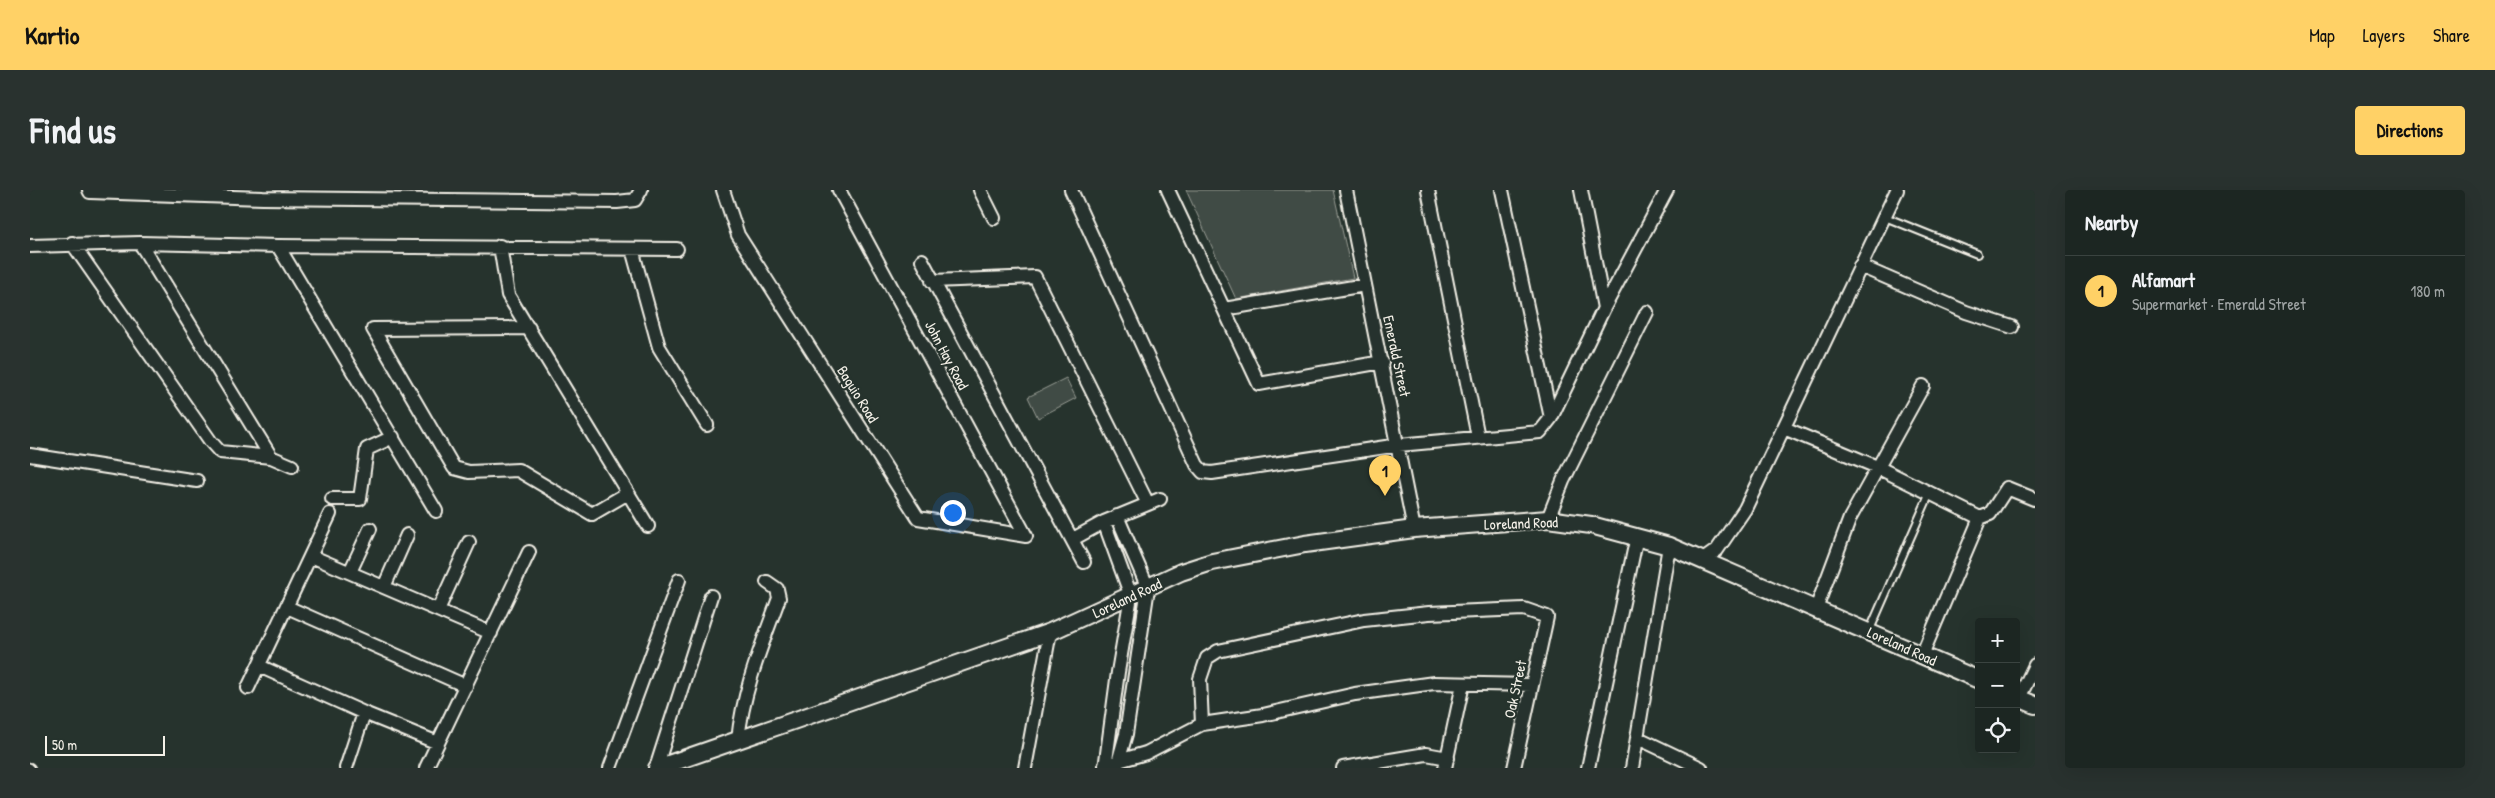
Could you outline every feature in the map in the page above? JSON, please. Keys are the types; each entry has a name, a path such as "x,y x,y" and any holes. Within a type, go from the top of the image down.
{"street":[{"path":"89,190 90,192 617,202 638,195"},
{"name":"Baguio Road","path":"722,190 738,235 918,518 1026,536"},
{"name":"John Hay Road","path":"839,190 1026,536"},
{"path":"980,190 994,218"},
{"path":"1071,190 1196,465 1203,472 1212,474 1399,445 1540,432 1551,418 1604,308 1668,190"},
{"path":"1168,190 1260,384 1382,362"},
{"path":"1428,190 1478,437"},
{"path":"1502,190 1551,418"},
{"path":"1581,190 1604,308"},
{"path":"1703,560 1717,550 1745,509 1897,190"},
{"name":"Emerald Street","path":"1351,191 1365,285 1399,445 1414,529"},
{"path":"140,242 270,457"},
{"path":"30,246 140,242 278,246 500,246 676,249"},
{"path":"72,243 205,434 220,452 270,457 292,466"},
{"path":"278,246 436,511"},
{"path":"500,246 508,295 648,526"},
{"path":"632,249 659,347 707,425"},
{"path":"922,260 1084,562"},
{"path":"1860,266 1966,312 2012,327"},
{"path":"932,281 1035,277 1148,504"},
{"path":"1224,309 1365,285"},
{"path":"1548,519 1564,481 1647,312"},
{"path":"528,328 373,329 454,468 469,472 518,470 592,514 628,493"},
{"path":"1816,609 1850,518 1923,386"},
{"path":"1784,428 1877,467 1980,518"},
{"path":"332,499 360,499 367,448 393,437"},
{"path":"30,455 197,481"},
{"path":"1922,655 1980,518 1990,514 2007,488 2034,499"},
{"path":"1073,539 1117,516 1160,499"},
{"path":"248,688 330,514"},
{"path":"1111,766 1126,734 1148,588 1117,516"},
{"name":"Loreland Road","path":"657,768 1050,632 1181,572 1212,562 1305,544 1414,529 1548,519 1591,525 1669,546 1975,678"},
{"path":"1104,522 1131,596 1111,766"},
{"path":"350,572 370,529"},
{"path":"384,587 407,535"},
{"path":"1588,768 1637,536"},
{"path":"438,610 470,542"},
{"path":"1632,768 1669,546"},
{"path":"426,768 529,552"},
{"path":"311,556 491,633"},
{"path":"610,768 679,580"},
{"path":"738,740 741,714 748,684 779,598 777,589 767,582"},
{"path":"657,768 711,596"},
{"path":"287,607 466,686"},
{"name":"Oak Street","path":"1202,724 1200,679 1207,658 1218,651 1364,620 1429,613 1524,609 1547,617 1514,768"},
{"path":"1024,768 1050,632"},
{"path":"2020,693 2035,665"},
{"path":"259,666 364,713 438,743"},
{"path":"1111,766 1146,753 1202,724 1263,715 1355,694 1434,683 1532,685"},
{"path":"1344,768 1426,754 1447,763 1463,684"},
{"path":"2020,698 2035,705"},
{"path":"346,768 364,713"},
{"path":"1638,738 1701,768"}],"lane":[{"path":"1885,217 1977,254"},
{"path":"1869,632 1930,493"}],"shaded area":[{"path":"1186,190 1333,190 1353,278 1236,299"},
{"path":"1066,378 1076,398 1038,418 1028,397"}],"place":[{"name":"Alfamart","path":"1385,496"}]}
